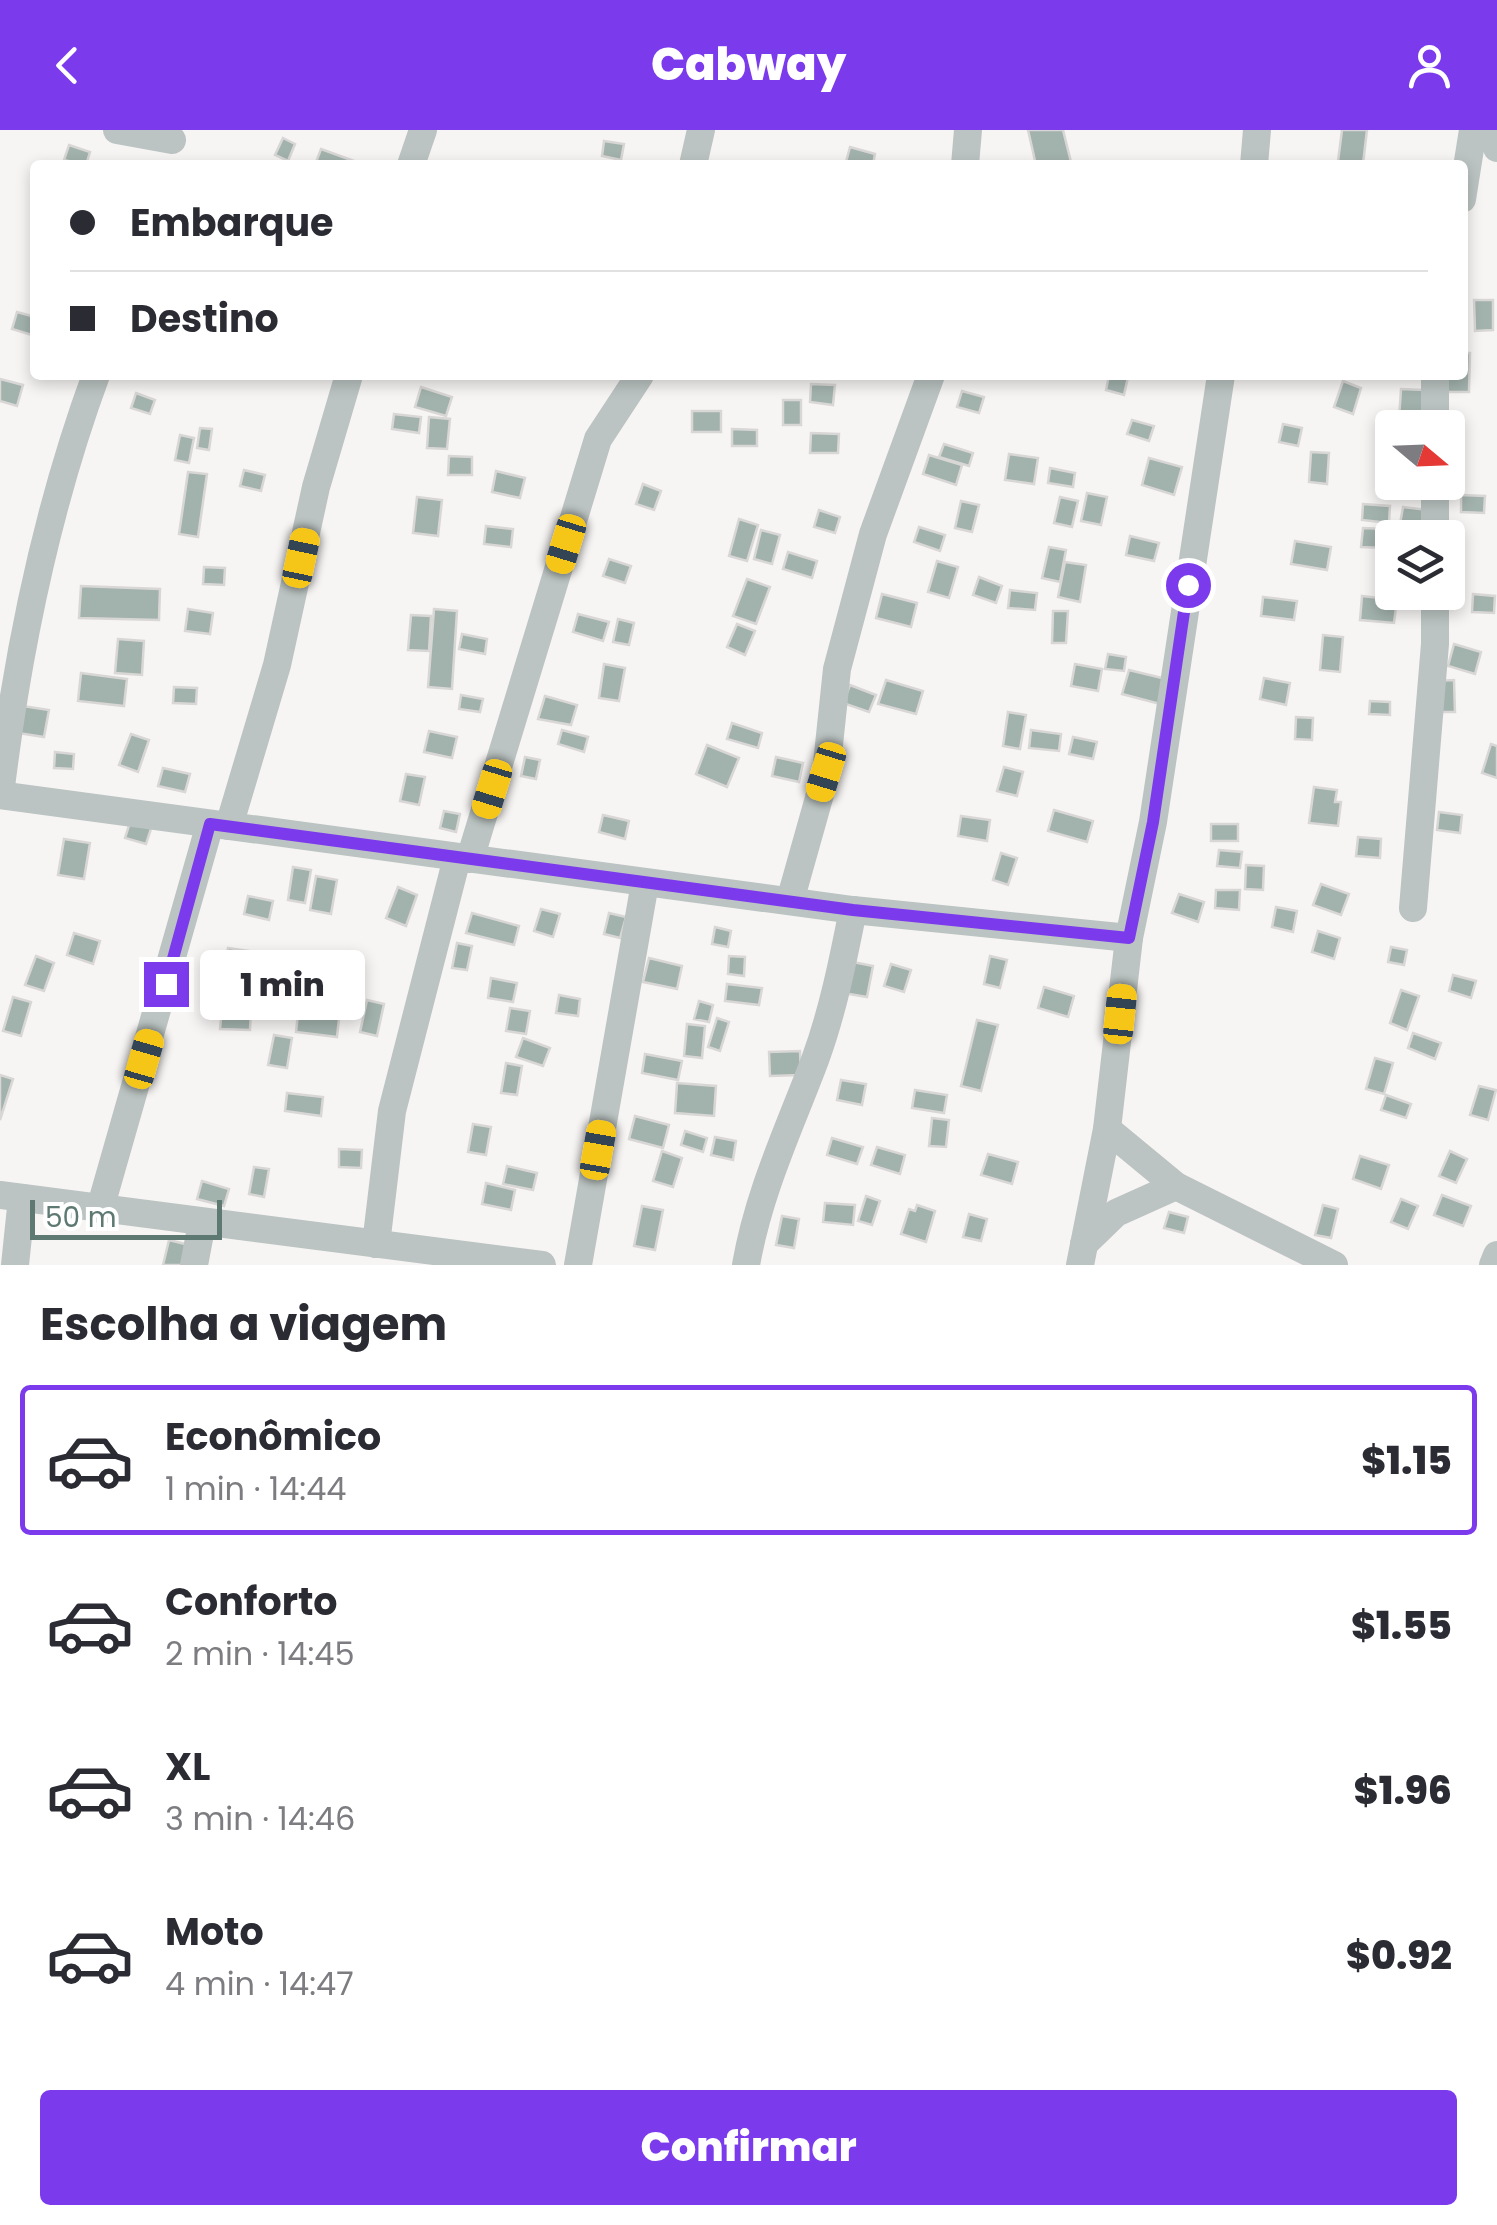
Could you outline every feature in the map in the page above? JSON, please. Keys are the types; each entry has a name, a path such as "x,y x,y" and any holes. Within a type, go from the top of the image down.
{"street":[{"path":"117,130 170,145"},
{"path":"414,160 423,130"},
{"path":"694,160 701,130"},
{"path":"965,160 968,130"},
{"path":"1254,160 1257,130"},
{"path":"1468,161 1473,130"},
{"path":"1490,130 1497,148"},
{"path":"94,380 66,456 8,729 2,800 219,825 853,910 1129,938"},
{"path":"100,1209 219,825 277,666 316,487 347,380"},
{"path":"380,1251 392,1111 464,859 598,438 637,380"},
{"path":"790,901 826,772 837,669 873,534 929,380"},
{"path":"1082,1254 1107,1129 1129,938 1153,822 1220,380"},
{"path":"1435,380 1435,410"},
{"path":"1413,908 1435,610"},
{"path":"578,1265 645,883"},
{"path":"746,1265 755,1210 815,1060 836,992 853,910"},
{"path":"1107,1129 1176,1186 1334,1265"},
{"path":"1082,1254 1116,1213 1176,1186"},
{"path":"14,1265 11,1196 380,1251 542,1265"},
{"path":"194,1265 202,1224"},
{"path":"1493,1265 1497,1255"}],"building":[{"path":"1028,130 1063,130 1070,160 1035,160"},
{"path":"1342,130 1367,130 1363,160 1338,160"},
{"path":"283,138 295,144 288,160 275,155"},
{"path":"604,141 624,144 621,160 602,156"},
{"path":"69,145 90,152 88,160 64,160"},
{"path":"850,147 875,154 874,160 847,160"},
{"path":"321,149 351,160 317,160"},
{"path":"1474,300 1493,300 1493,330 1475,331"},
{"path":"17,312 30,316 30,334 12,329"},
{"path":"1470,353 1469,392 1445,392 1445,380 1468,380"},
{"path":"0,379 23,385 17,406 0,401"},
{"path":"1108,380 1127,380 1124,395 1106,390"},
{"path":"1343,381 1361,388 1353,414 1334,407"},
{"path":"811,384 835,385 833,405 810,402"},
{"path":"421,387 452,397 446,416 415,407"},
{"path":"1401,389 1425,390 1424,410 1400,410"},
{"path":"962,391 984,397 979,413 957,407"},
{"path":"136,393 155,400 150,414 131,408"},
{"path":"783,400 801,400 801,425 783,425"},
{"path":"692,411 721,411 721,432 692,432"},
{"path":"394,414 421,417 419,433 392,429"},
{"path":"429,417 450,419 447,449 427,448"},
{"path":"1132,420 1154,426 1149,441 1127,434"},
{"path":"1283,424 1302,428 1298,446 1279,442"},
{"path":"200,428 212,429 209,450 197,448"},
{"path":"732,429 757,430 757,446 732,446"},
{"path":"811,433 839,434 838,453 810,453"},
{"path":"180,435 194,438 189,463 175,460"},
{"path":"944,444 973,453 969,466 939,457"},
{"path":"1311,452 1329,453 1327,484 1309,482"},
{"path":"1009,454 1038,458 1034,484 1005,480"},
{"path":"929,455 962,465 956,485 923,474"},
{"path":"449,456 472,457 472,475 448,475"},
{"path":"1149,458 1182,467 1174,495 1142,485"},
{"path":"1050,468 1075,473 1073,487 1048,483"},
{"path":"244,470 265,475 261,491 240,486"},
{"path":"496,471 525,478 520,498 492,492"},
{"path":"188,472 207,474 198,537 179,534"},
{"path":"643,484 661,491 654,510 636,504"},
{"path":"1087,493 1107,497 1101,525 1081,521"},
{"path":"1465,495 1485,496 1484,513 1461,512"},
{"path":"417,497 442,500 438,536 413,533"},
{"path":"1060,497 1078,501 1072,527 1054,523"},
{"path":"961,501 979,505 972,532 955,528"},
{"path":"1363,504 1390,506 1389,520 1362,520"},
{"path":"1403,507 1428,510 1426,520 1401,520"},
{"path":"819,510 840,517 835,533 814,527"},
{"path":"739,519 758,525 747,561 729,556"},
{"path":"486,526 513,529 511,547 484,544"},
{"path":"919,527 945,535 940,551 914,542"},
{"path":"1363,528 1375,529 1375,548 1361,547"},
{"path":"761,530 780,535 772,564 754,559"},
{"path":"1130,536 1159,543 1154,561 1126,555"},
{"path":"1295,541 1331,547 1327,570 1291,564"},
{"path":"1049,547 1066,550 1060,582 1042,578"},
{"path":"788,552 817,561 812,578 783,569"},
{"path":"609,559 631,566 625,583 603,576"},
{"path":"937,561 958,567 949,598 928,592"},
{"path":"1065,562 1086,565 1080,602 1058,597"},
{"path":"204,567 225,568 224,585 203,584"},
{"path":"979,577 1002,586 996,603 973,595"},
{"path":"747,579 770,587 756,624 733,616"},
{"path":"81,586 160,589 159,620 79,618"},
{"path":"1010,590 1037,593 1035,610 1008,608"},
{"path":"882,594 917,603 911,627 876,618"},
{"path":"1473,594 1495,596 1494,613 1472,612"},
{"path":"1362,596 1375,597 1375,610 1396,610 1394,623 1360,620"},
{"path":"1263,597 1297,601 1294,620 1261,616"},
{"path":"188,609 213,613 210,634 185,631"},
{"path":"434,609 457,611 452,689 428,687"},
{"path":"1053,611 1068,611 1066,643 1052,643"},
{"path":"578,614 609,622 603,641 573,632"},
{"path":"411,615 431,616 429,651 408,650"},
{"path":"618,619 634,623 629,645 613,642"},
{"path":"737,624 755,631 745,655 727,647"},
{"path":"462,634 487,639 485,654 459,649"},
{"path":"1323,635 1343,637 1340,672 1320,670"},
{"path":"118,639 144,641 142,675 115,673"},
{"path":"1454,644 1481,652 1475,674 1448,666"},
{"path":"1108,654 1126,657 1124,671 1105,669"},
{"path":"604,664 625,668 619,701 599,698"},
{"path":"1075,664 1102,669 1098,691 1071,686"},
{"path":"1129,670 1166,679 1160,704 1122,694"},
{"path":"81,673 127,679 124,706 78,701"},
{"path":"1264,678 1290,683 1286,705 1260,699"},
{"path":"886,680 923,691 916,714 878,704"},
{"path":"1454,680 1455,712 1435,712 1435,681"},
{"path":"850,685 876,695 869,712 843,703"},
{"path":"174,687 197,688 196,704 173,703"},
{"path":"461,695 483,699 480,712 459,709"},
{"path":"545,696 577,705 571,725 538,719"},
{"path":"1370,701 1390,702 1390,715 1369,714"},
{"path":"23,706 49,710 44,737 18,733"},
{"path":"1008,712 1026,715 1020,749 1003,746"},
{"path":"1296,717 1313,718 1312,740 1295,739"},
{"path":"732,723 762,733 758,748 727,739"},
{"path":"562,730 588,737 584,752 558,744"},
{"path":"1031,730 1061,734 1059,751 1029,748"},
{"path":"429,731 457,737 452,758 424,752"},
{"path":"131,734 149,740 138,772 119,765"},
{"path":"1073,737 1097,742 1093,759 1069,754"},
{"path":"1491,744 1497,746 1497,778 1482,773"},
{"path":"707,745 739,758 727,787 696,774"},
{"path":"55,752 74,754 73,769 54,768"},
{"path":"525,757 540,760 536,779 521,776"},
{"path":"776,757 803,763 799,782 772,776"},
{"path":"1004,767 1023,772 1017,796 997,791"},
{"path":"163,768 190,774 185,792 158,786"},
{"path":"406,774 425,777 419,805 400,801"},
{"path":"1314,787 1337,790 1335,802 1341,802 1338,826 1309,823"},
{"path":"1054,810 1093,821 1087,842 1048,831"},
{"path":"444,811 460,814 456,832 440,828"},
{"path":"1439,812 1462,815 1460,833 1437,830"},
{"path":"603,815 629,821 625,839 599,832"},
{"path":"961,816 990,820 987,841 958,836"},
{"path":"131,819 152,826 146,844 125,838"},
{"path":"1211,824 1238,824 1238,841 1211,841"},
{"path":"1358,837 1381,839 1380,858 1356,856"},
{"path":"64,839 90,843 84,879 58,875"},
{"path":"1219,850 1242,852 1240,868 1217,866"},
{"path":"1001,853 1017,858 1008,885 993,880"},
{"path":"1246,865 1264,866 1263,890 1245,889"},
{"path":"293,867 311,870 305,903 288,900"},
{"path":"316,876 337,880 331,914 310,910"},
{"path":"1321,884 1349,894 1341,915 1313,905"},
{"path":"398,887 417,895 406,926 386,918"},
{"path":"1216,890 1240,890 1239,910 1215,908"},
{"path":"1179,894 1204,902 1198,922 1172,913"},
{"path":"248,896 273,901 269,920 244,914"},
{"path":"1276,907 1297,911 1293,932 1272,927"},
{"path":"541,909 560,914 553,937 534,931"},
{"path":"472,913 519,926 514,945 466,933"},
{"path":"609,913 626,917 620,938 604,934"},
{"path":"715,927 731,931 728,947 712,944"},
{"path":"1318,931 1340,938 1334,959 1312,952"},
{"path":"74,933 100,941 93,964 67,955"},
{"path":"457,943 472,946 467,970 452,968"},
{"path":"1391,947 1407,950 1404,965 1388,962"},
{"path":"228,948 256,952 254,969 225,966"},
{"path":"36,956 54,963 44,991 25,985"},
{"path":"729,956 745,957 744,976 728,974"},
{"path":"990,956 1007,960 1000,988 984,984"},
{"path":"649,958 682,966 677,989 643,982"},
{"path":"848,961 873,966 867,997 843,993"},
{"path":"891,964 911,970 904,992 884,986"},
{"path":"318,974 348,978 345,996 316,993"},
{"path":"1453,975 1476,981 1471,998 1449,991"},
{"path":"491,978 517,983 513,1002 488,998"},
{"path":"727,984 762,988 759,1005 725,1001"},
{"path":"1044,987 1074,996 1068,1017 1038,1008"},
{"path":"1401,990 1419,996 1407,1030 1390,1023"},
{"path":"559,995 580,999 578,1016 556,1013"},
{"path":"13,997 31,1002 21,1036 3,1031"},
{"path":"367,1000 384,1004 377,1036 360,1032"},
{"path":"699,1001 713,1005 709,1022 694,1019"},
{"path":"222,1008 251,1010 250,1030 220,1029"},
{"path":"510,1008 530,1011 526,1034 506,1031"},
{"path":"298,1014 339,1019 337,1037 296,1032"},
{"path":"717,1018 729,1022 720,1051 708,1047"},
{"path":"977,1020 998,1025 981,1091 961,1086"},
{"path":"687,1024 705,1026 702,1058 684,1056"},
{"path":"1413,1033 1441,1043 1435,1059 1408,1048"},
{"path":"274,1035 292,1038 287,1068 268,1065"},
{"path":"523,1038 550,1048 543,1066 516,1057"},
{"path":"800,1051 801,1075 770,1076 769,1052"},
{"path":"645,1054 682,1061 678,1080 642,1073"},
{"path":"1375,1058 1393,1063 1384,1094 1366,1089"},
{"path":"506,1063 522,1066 517,1095 501,1093"},
{"path":"0,1075 13,1079 0,1120"},
{"path":"841,1080 866,1084 862,1105 837,1100"},
{"path":"677,1083 716,1086 714,1116 675,1113"},
{"path":"1479,1086 1496,1090 1488,1120 1470,1115"},
{"path":"915,1090 947,1095 944,1113 912,1108"},
{"path":"287,1093 323,1097 321,1116 285,1111"},
{"path":"1386,1095 1411,1104 1406,1118 1381,1110"},
{"path":"635,1116 669,1125 663,1148 629,1139"},
{"path":"932,1118 949,1120 946,1147 929,1146"},
{"path":"473,1124 491,1127 486,1155 468,1152"},
{"path":"685,1131 707,1138 703,1152 681,1145"},
{"path":"715,1137 736,1141 733,1160 711,1155"},
{"path":"832,1138 863,1147 857,1164 827,1155"},
{"path":"877,1147 905,1155 900,1174 871,1165"},
{"path":"339,1149 362,1150 361,1168 339,1167"},
{"path":"662,1151 682,1158 673,1187 653,1181"},
{"path":"1450,1151 1467,1159 1456,1183 1439,1176"},
{"path":"988,1154 1018,1162 1012,1184 981,1175"},
{"path":"1360,1156 1389,1165 1381,1189 1353,1179"},
{"path":"507,1166 537,1173 533,1190 503,1184"},
{"path":"254,1167 269,1169 264,1197 249,1194"},
{"path":"202,1181 229,1189 224,1206 197,1199"},
{"path":"486,1183 515,1190 511,1210 482,1204"},
{"path":"1442,1195 1471,1206 1463,1226 1434,1215"},
{"path":"866,1196 880,1201 872,1225 858,1221"},
{"path":"1401,1199 1418,1206 1408,1229 1391,1222"},
{"path":"825,1203 855,1205 853,1225 823,1222"},
{"path":"917,1205 935,1211 926,1242 901,1234 909,1209 915,1211"},
{"path":"1323,1205 1338,1209 1331,1238 1315,1235"},
{"path":"642,1206 663,1210 655,1250 634,1246"},
{"path":"1169,1212 1188,1217 1184,1233 1164,1228"},
{"path":"969,1214 987,1219 981,1241 963,1237"},
{"path":"782,1216 799,1219 794,1248 776,1245"},
{"path":"169,1240 189,1245 185,1265 163,1265"}],"route":[{"path":"166,984 210,824 853,910 1129,938 1153,822 1188,585"}]}
